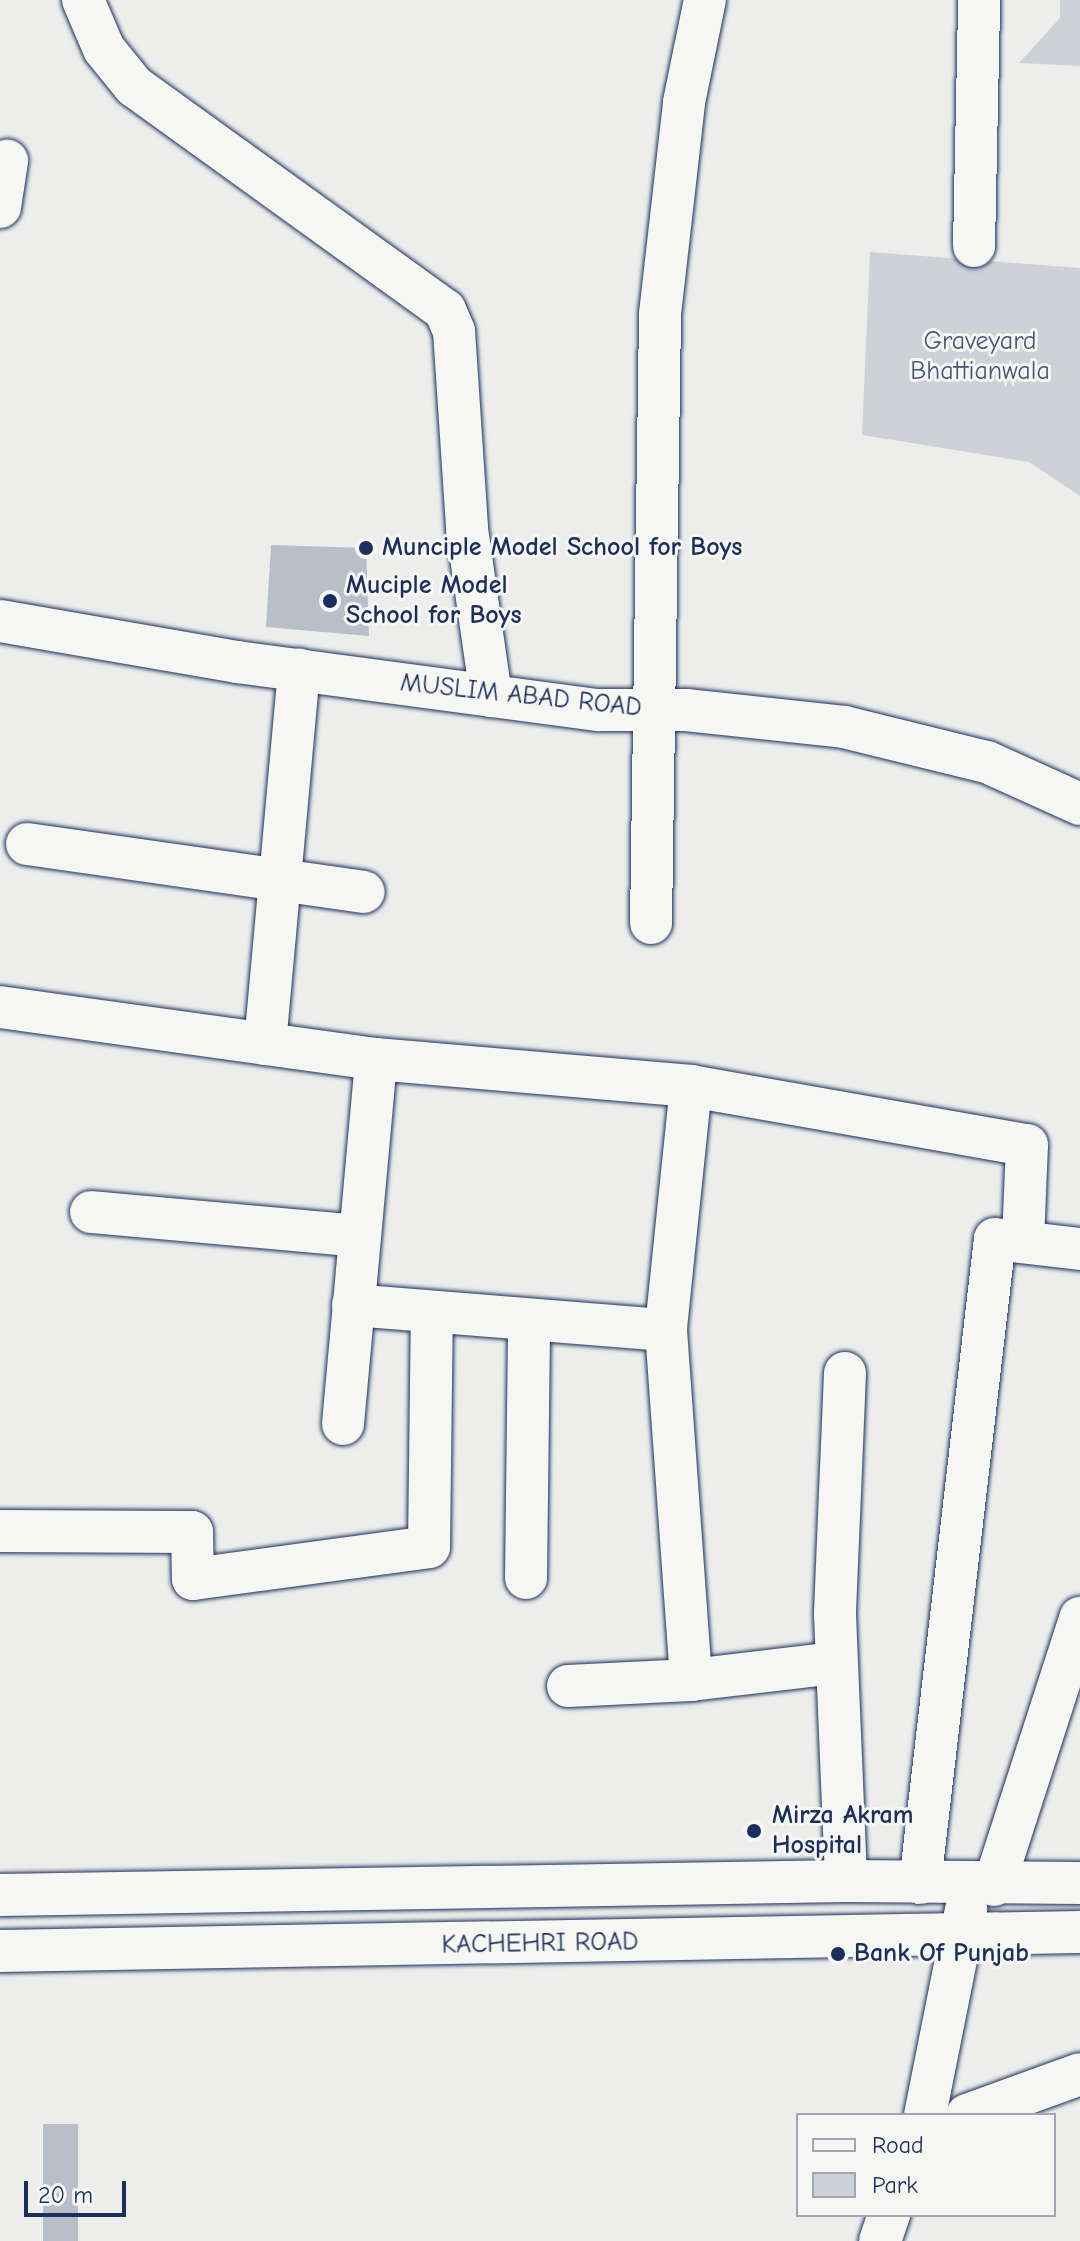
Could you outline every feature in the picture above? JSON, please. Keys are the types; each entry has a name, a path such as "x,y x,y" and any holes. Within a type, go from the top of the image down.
{"street":[{"path":"83,0 104,49 134,86 445,310 454,331 467,529 491,696"},
{"path":"651,923 660,314 684,102 705,0"},
{"path":"974,246 979,0"},
{"path":"0,207 7,161"},
{"name":"MUSLIM ABAD ROAD","path":"0,621 299,670 599,710 654,711 844,727 987,762 1080,804"},
{"path":"265,1044 299,670"},
{"path":"27,844 364,892"},
{"path":"0,1007 376,1059 691,1086 1027,1145 1023,1242"},
{"path":"343,1424 376,1059"},
{"path":"691,1086 666,1330 691,1680"},
{"path":"91,1212 360,1236"},
{"path":"920,1883 995,1239 1080,1249"},
{"path":"353,1305 666,1330"},
{"path":"0,1531 192,1532 193,1579 429,1547 432,1312"},
{"path":"526,1578 529,1320"},
{"path":"845,1373 836,1663 846,1881"},
{"path":"925,2113 960,1936 983,1884 1080,1618"},
{"path":"568,1686 691,1680 836,1663"},
{"path":"0,1895 846,1881 1080,1883"},
{"path":"384,1888 385,1947"},
{"name":"KACHEHRI ROAD","path":"0,1951 385,1947 1080,1932"},
{"path":"973,2113 1080,2074"},
{"path":"880,2241 888,2217"}],"green space":[{"path":"1060,0 1080,0 1080,66 1019,63 1060,18"},
{"name":"Graveyard Bhattianwala","path":"870,252 1080,268 1080,496 1029,462 862,435"}],"building":[{"path":"271,545 366,548 369,636 266,627"},
{"path":"43,2124 78,2124 78,2241 43,2241"}],"place":[{"name":"Munciple Model School for Boys","path":"366,548"},
{"name":"Muciple Model School for Boys","path":"330,601"},
{"name":"Mirza Akram Hospital","path":"754,1831"},
{"name":"Bank Of Punjab","path":"838,1954"}]}
